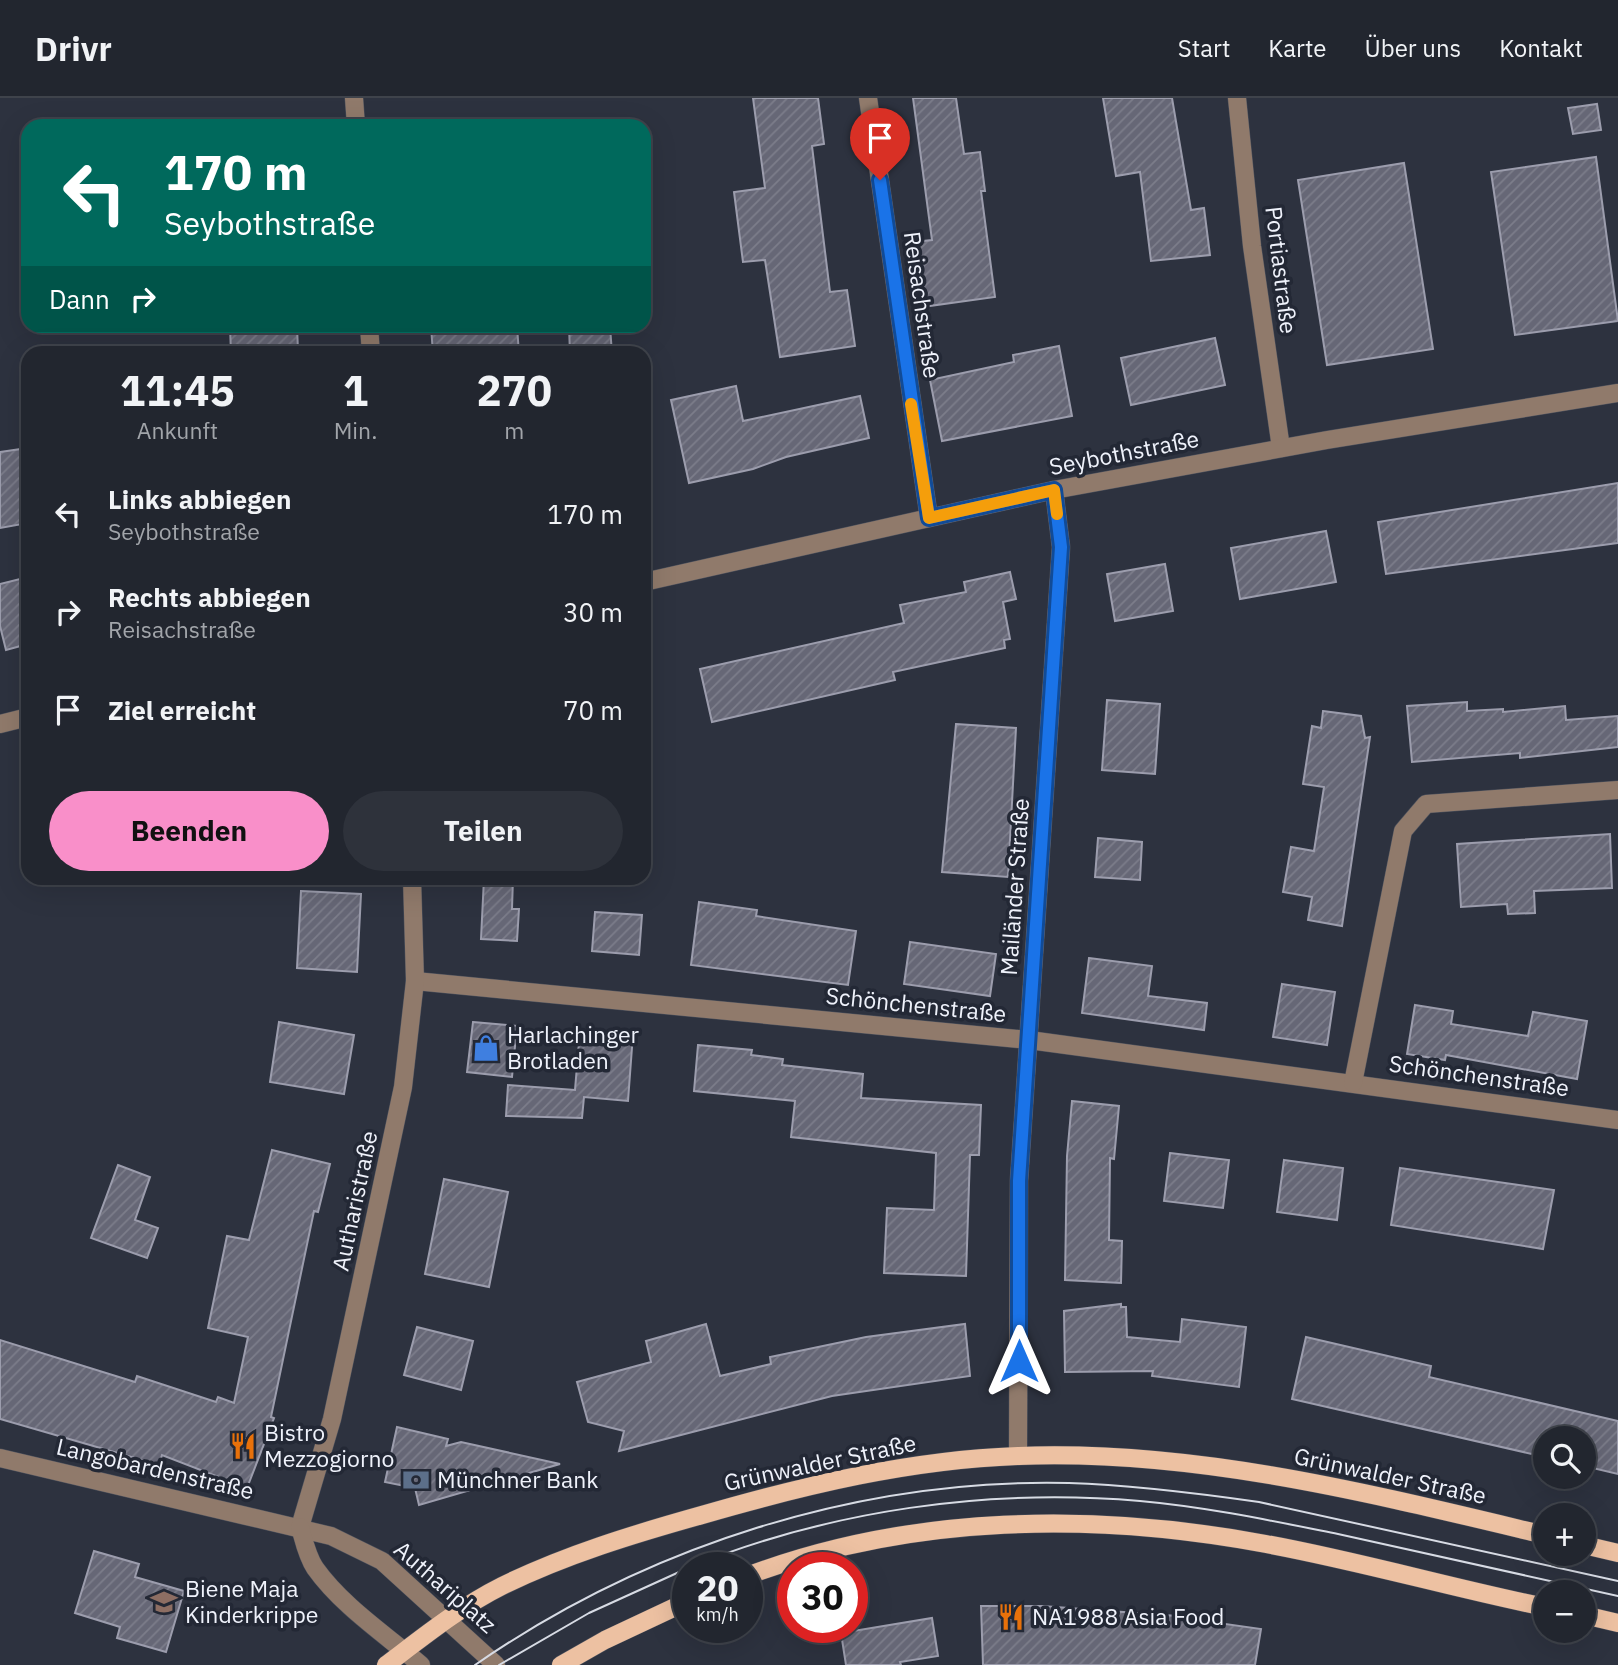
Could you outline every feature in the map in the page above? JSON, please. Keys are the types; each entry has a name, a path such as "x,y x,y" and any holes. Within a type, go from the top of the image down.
{"main road":[{"name":"Grünwalder Straße","path":"386,1665 447,1620 500,1587 560,1562 656,1528 734,1506 862,1473 941,1462 1018,1456 1101,1456 1219,1467 1414,1504 1533,1532"},
{"path":"763,1572 881,1539 1007,1525 1098,1524 1204,1534 1263,1543 1533,1604"},
{"path":"1596,1548 1618,1553"},
{"path":"561,1665 605,1640 672,1609"},
{"path":"1596,1618 1618,1623"}],"street":[{"path":"354,98 356,119"},
{"name":"Reisachstraße","path":"868,98 929,518"},
{"name":"Portiastraße","path":"1237,98 1252,246 1282,448"},
{"name":"Seybothstraße","path":"651,580 1054,490 1282,448 1618,393"},
{"name":"Mailänder Straße","path":"1018,1456 1019,1181 1060,555 1054,490"},
{"path":"0,724 21,719"},
{"path":"1353,1083 1402,831 1426,804 1618,790"},
{"name":"Autharistraße","path":"300,1527 332,1419 403,1087 415,981 412,885"},
{"name":"Schönchenstraße","path":"415,981 1029,1040 1618,1120"},
{"name":"Langobardenstraße","path":"0,1458 300,1527"},
{"path":"300,1527 315,1568 344,1598 421,1665"},
{"name":"Authariplatz","path":"300,1527 331,1536 382,1561 496,1665"}],"building":[{"path":"753,98 818,98 824,144 812,146 830,292 847,290 855,346 780,357 765,260 743,262 734,192 765,188"},
{"path":"913,98 956,98 964,154 980,152 985,191 981,191 995,297 922,307 914,242 932,240"},
{"path":"1103,98 1172,98 1191,210 1204,208 1210,255 1151,261 1140,172 1116,176"},
{"path":"1597,104 1601,130 1573,134 1568,108"},
{"path":"1596,157 1618,321 1515,335 1491,172"},
{"path":"1404,163 1433,349 1327,365 1298,180"},
{"path":"230,333 297,333 298,346 231,346"},
{"path":"432,333 518,333 518,346 432,346"},
{"path":"569,333 610,333 611,346 570,346"},
{"path":"1215,338 1225,385 1131,405 1121,358"},
{"path":"1059,346 1072,416 942,441 930,380 1014,362 1013,355"},
{"path":"736,386 743,421 860,396 869,438 689,483 671,400"},
{"path":"21,449 21,524 0,528 0,452"},
{"path":"1618,483 1618,543 1386,574 1378,522"},
{"path":"1326,531 1336,582 1240,599 1231,548"},
{"path":"1165,564 1173,611 1115,621 1107,574"},
{"path":"1010,572 1016,599 1003,602 1010,639 1004,640 1005,648 893,672 895,680 712,722 700,669 904,623 900,605 966,592 964,582"},
{"path":"21,579 21,646 6,650 0,626 0,584"},
{"path":"1107,700 1160,704 1155,774 1102,770"},
{"path":"1467,702 1467,711 1503,709 1503,712 1565,706 1566,720 1618,716 1618,747 1520,758 1520,753 1412,762 1407,706"},
{"path":"1323,711 1361,716 1365,738 1370,737 1342,926 1308,920 1312,897 1283,892 1291,847 1314,851 1324,787 1303,784 1312,726 1321,728"},
{"path":"956,724 1016,728 1008,877 942,872"},
{"path":"1610,834 1612,888 1534,891 1535,913 1508,914 1507,904 1461,907 1457,844"},
{"path":"1098,838 1142,842 1140,880 1095,877"},
{"path":"484,885 513,885 512,909 519,909 517,941 481,939"},
{"path":"301,891 361,894 357,972 297,968"},
{"path":"699,902 757,910 756,916 856,931 848,985 691,965"},
{"path":"595,912 642,915 639,955 592,951"},
{"path":"910,942 996,954 990,996 904,984"},
{"path":"1089,958 1152,966 1148,996 1207,1003 1204,1030 1082,1013"},
{"path":"1282,984 1335,992 1327,1045 1273,1037"},
{"path":"1415,1005 1453,1011 1451,1024 1528,1036 1533,1012 1587,1021 1577,1079 1446,1055 1445,1060 1407,1054"},
{"path":"279,1022 354,1035 344,1094 270,1082"},
{"path":"473,1022 517,1026 512,1077 467,1072"},
{"path":"580,1030 633,1034 628,1101 584,1097 582,1118 506,1116 508,1085 575,1090"},
{"path":"698,1045 752,1050 751,1055 783,1059 782,1065 863,1074 861,1098 981,1105 979,1155 970,1155 966,1276 884,1273 887,1208 934,1210 936,1153 791,1137 795,1101 694,1091"},
{"path":"1072,1101 1119,1106 1114,1159 1110,1158 1109,1240 1122,1241 1121,1283 1065,1280 1067,1156"},
{"path":"272,1150 330,1164 318,1212 314,1211 271,1417 274,1418 247,1488 162,1455 159,1465 0,1419 0,1340 135,1382 137,1376 216,1402 218,1397 234,1403 248,1337 208,1328 227,1236 249,1240"},
{"path":"1170,1153 1229,1160 1223,1208 1164,1201"},
{"path":"1284,1160 1343,1168 1337,1220 1277,1212"},
{"path":"118,1165 150,1177 135,1220 158,1228 147,1258 91,1238"},
{"path":"1400,1168 1554,1190 1543,1249 1391,1225"},
{"path":"444,1179 508,1192 489,1287 425,1274"},
{"path":"1121,1304 1121,1307 1126,1307 1127,1337 1180,1342 1182,1319 1246,1327 1239,1387 1152,1376 1153,1371 1065,1372 1064,1311"},
{"path":"706,1324 720,1376 771,1364 770,1357 866,1337 965,1324 970,1376 832,1396 619,1451 624,1431 588,1422 577,1382 651,1362 646,1341"},
{"path":"417,1327 473,1341 461,1390 404,1375"},
{"path":"1306,1337 1431,1366 1429,1377 1618,1421 1618,1474 1596,1469 1596,1426 1533,1426 1533,1454 1292,1399"},
{"path":"397,1427 448,1439 446,1446 461,1442 560,1464 419,1505 415,1488 385,1482"},
{"path":"94,1551 139,1564 135,1577 184,1591 166,1652 117,1638 120,1627 75,1613"},
{"path":"981,1606 1042,1606 1218,1619 1218,1623 1261,1629 1255,1665 983,1665"},
{"path":"932,1618 938,1656 900,1662 901,1665 846,1665 843,1643 868,1643 868,1629"}],"tram line":[{"path":"475,1665 541,1623 611,1586 683,1554 758,1528 834,1507 912,1493 990,1485 1069,1483 1117,1486 1259,1502 1618,1581"},
{"path":"731,1552 797,1531 910,1508 967,1501 1082,1498 1140,1501 1240,1515 1618,1596"},
{"path":"499,1665 589,1613 672,1575"}],"slow traffic":[{"path":"911,404 929,518 1054,490 1057,514"}],"place":[{"name":"Harlachinger Brotladen","path":"486,1048"},
{"name":"Bistro Mezzogiorno","path":"243,1446"},
{"name":"Münchner Bank","path":"416,1480"},
{"name":"Biene Maja Kinderkrippe","path":"164,1602"},
{"name":"NA1988 Asia Food","path":"1011,1617"}],"route":[{"path":"880,180 929,518 1054,490 1061,547 1019,1181 1019,1361"}]}
